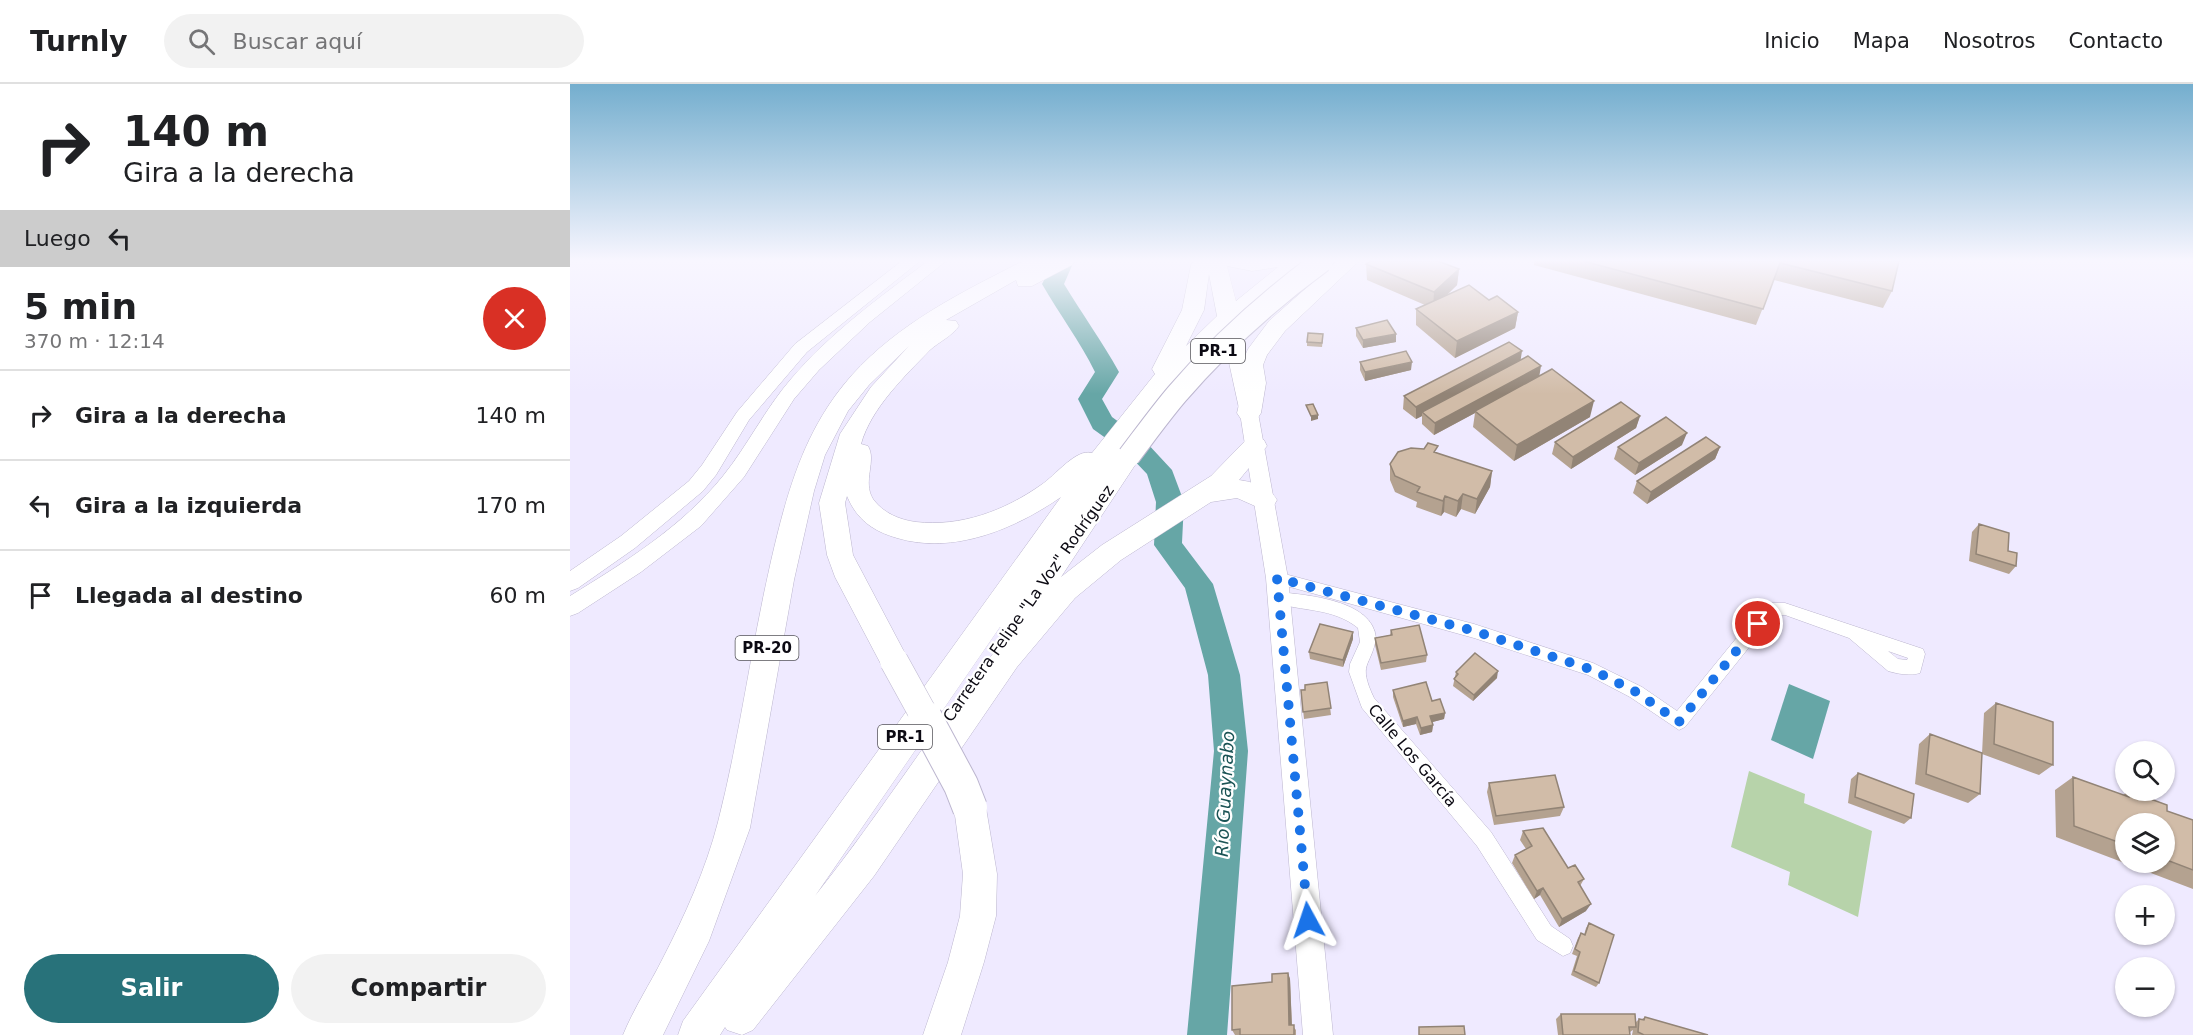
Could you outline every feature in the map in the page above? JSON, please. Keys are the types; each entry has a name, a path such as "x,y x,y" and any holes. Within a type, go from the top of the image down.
{"highway":[{"name":"PR-20","path":"942,1035 966,962 978,916 980,874 970,808 961,785 849,577 840,555 832,503 852,434 879,392 924,344 967,305"},
{"name":"PR-20","path":"642,1035 681,965 711,894 736,819 781,574 803,480 816,447 839,406 878,362 906,336 969,305"},
{"path":"1162,381 1163,365 1180,339 1193,305"},
{"path":"1217,305 1228,318 1253,323 1284,319"},
{"name":"PR-1","path":"1162,381 1243,305"},
{"name":"Carretera Felipe \"La Voz\" Rodríguez","path":"697,1035 1121,448 1265,305"},
{"path":"1249,413 1255,383 1252,365 1256,354 1284,319 1299,305"},
{"name":"Carretera Felipe \"La Voz\" Rodríguez","path":"734,1026 1121,448 1162,381"},
{"path":"867,410 856,470 856,489 866,506 879,520 894,528 919,533 969,529 998,519 1062,484 1090,455 1121,448"},
{"path":"734,1026 879,842 988,680 1057,597 1098,562 1145,530 1208,493 1230,475 1255,446"},
{"path":"1208,493 1228,488 1242,489 1253,492 1264,500"}],"main road":[{"path":"570,582 628,542 696,486 764,389 801,348 855,305"},
{"path":"570,607 618,577 679,532 722,490 795,384 841,338 882,305"},
{"path":"1228,318 1255,446 1277,588 1318,1035"}],"street":[{"path":"1277,588 1474,631 1593,670 1636,692 1679,722 1771,608 1785,609 1855,633"},
{"name":"Calle Los García","path":"1277,588 1305,600 1336,608 1353,615 1361,622 1368,632 1368,641 1357,666 1358,679 1368,703 1484,839 1544,933 1563,946"}],"shaded area":[{"path":"1789,684 1830,701 1813,759 1771,740"},
{"path":"1749,771 1805,794 1804,803 1872,831 1858,917 1788,885 1790,872 1731,847"}],"building":[{"path":"1424,305 1509,305 1518,312 1457,341 1416,309"},
{"path":"1749,305 1764,305 1763,309"},
{"path":"1387,320 1396,334 1363,340 1356,328"},
{"path":"1308,333 1323,334 1322,343 1307,342"},
{"path":"1509,342 1522,351 1416,407 1404,396"},
{"path":"1406,351 1412,362 1365,372 1360,362"},
{"path":"1528,356 1541,366 1435,423 1422,412"},
{"path":"1552,369 1594,401 1517,445 1475,411"},
{"path":"1621,402 1640,416 1573,457 1555,442"},
{"path":"1313,404 1318,415 1311,416 1306,405"},
{"path":"1666,417 1687,433 1639,463 1618,447"},
{"path":"1706,437 1720,447 1651,492 1637,481"},
{"path":"1428,443 1438,446 1434,452 1492,471 1477,499 1463,494 1458,501 1445,496 1443,501 1417,492 1420,487 1395,476 1390,464 1398,452 1411,448 1424,449"},
{"path":"1979,524 2009,533 2008,551 2017,553 2016,566 1976,554"},
{"path":"1320,624 1353,632 1343,660 1309,652"},
{"path":"1419,625 1427,655 1381,663 1375,638 1392,635 1391,630"},
{"path":"1475,653 1498,671 1474,695 1454,679 1458,674 1456,672"},
{"path":"1327,682 1331,708 1303,712 1301,690 1305,690 1305,685"},
{"path":"1426,682 1432,701 1440,699 1445,713 1430,716 1433,725 1421,728 1417,717 1403,721 1393,690"},
{"path":"1996,703 2053,722 2053,765 1994,744"},
{"path":"1930,734 1982,753 1980,794 1926,774"},
{"path":"1858,773 1914,794 1911,818 1855,797"},
{"path":"1555,775 1564,807 1496,816 1489,783"},
{"path":"2073,777 2115,792 2115,801 2156,801 2167,805 2167,811 2173,813 2115,813 2115,841 2074,826"},
{"path":"2175,814 2193,820 2193,870 2175,863"},
{"path":"1543,828 1568,868 1575,865 1584,879 1578,882 1591,904 1562,919 1543,888 1537,891 1515,855 1532,846 1523,831"},
{"path":"1589,923 1614,935 1599,983 1574,971 1580,952 1575,949 1581,933 1585,935"},
{"path":"1288,973 1289,1025 1294,1025 1294,1035 1240,1035 1240,1029 1232,1030 1232,986 1272,982 1272,974"},
{"path":"1561,1014 1635,1014 1636,1027 1629,1027 1630,1035 1563,1035"},
{"path":"1645,1017 1708,1035 1644,1035 1638,1032 1639,1019 1644,1020"},
{"path":"1464,1026 1465,1035 1419,1035 1419,1027"}],"waterway":[{"name":"Río Guaynabo","path":"1065,305 1075,322 1091,341 1107,372 1090,399 1102,423 1137,448 1159,470 1170,502 1168,545 1198,584 1224,675 1231,751 1207,1035"}],"route":[{"path":"1308,920 1277,578 1474,631 1593,670 1636,692 1679,722 1758,624"}]}
